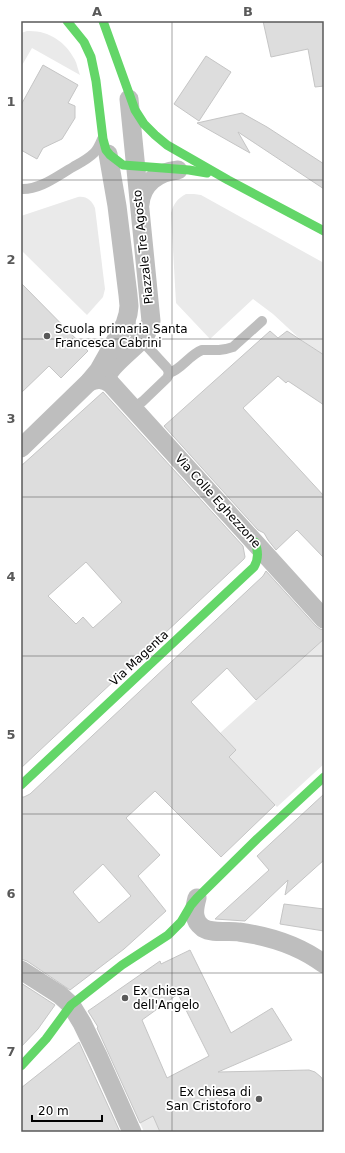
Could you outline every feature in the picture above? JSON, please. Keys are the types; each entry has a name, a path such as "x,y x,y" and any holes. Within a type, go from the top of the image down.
{"street":[{"path":"67,21 83,41 95,70 106,146 114,159 123,165 202,171 228,180"},
{"path":"104,21 135,110 144,124 155,135 167,145 228,180 324,231"},
{"name":"Piazzale Tre Agosto","path":"111,384 108,377 109,373 146,334 150,321 129,94"},
{"name":"Piazzale Tre Agosto","path":"21,448 89,382 99,370 125,324 128,314 129,306 117,206 106,146"},
{"path":"140,204 140,197 144,188 151,181 165,173 182,169"},
{"path":"89,382 99,379 111,384"},
{"name":"Via Colle Eghezzone","path":"111,384 324,620"},
{"name":"Via Magenta","path":"21,785 254,567 258,556 258,550 255,542"},
{"path":"21,1066 46,1039 71,1005 122,966 168,936 181,922 197,898 257,839 324,777"},
{"path":"197,898 194,916 202,927 208,930 239,932 268,938 294,946 324,964"},
{"path":"21,970 60,995 71,1005 82,1023 99,1058 132,1132"}],"lane":[{"path":"21,189 38,186 50,180 86,159 100,145 106,146"},
{"path":"129,306 131,327 136,335 169,372 167,378 143,402 139,404 130,404"},
{"path":"169,372 176,370 192,355 199,351 226,350 233,347 262,321"}],"shaded area":[{"path":"27,31 42,32 61,42 71,53 80,75 32,48 21,67 21,33"},
{"path":"186,194 201,195 324,263 324,355 300,339 273,314 253,299 210,339 176,303 171,213 176,202"},
{"path":"78,197 88,199 95,208 105,289 103,297 87,315 21,250 21,216"},
{"path":"324,639 324,764 277,807 229,757 236,750 220,733"},
{"path":"153,1116 160,1132 144,1132 140,1123"}],"building":[{"path":"263,21 324,21 324,86 315,87 308,49 271,57"},
{"path":"206,56 231,72 199,121 174,104"},
{"path":"43,65 78,85 68,103 75,106 75,118 62,139 43,148 37,159 21,150 21,105"},
{"path":"242,113 267,127 324,164 324,189 238,132 250,153 197,123"},
{"path":"21,283 88,351 61,378 49,366 21,393"},
{"path":"270,331 278,338 287,331 324,355 324,405 288,381 286,383 278,376 243,408 324,496 324,558 297,530 276,550 264,533 258,530 164,426"},
{"path":"103,392 243,546 245,557 21,768 21,466","holes":["86,562 122,602 93,628 83,617 76,624 48,596"]},
{"path":"266,571 316,626 324,630 324,639 256,700 227,668 191,702 236,750 229,757 275,805 221,857 155,791 126,818 160,855 138,876 166,911 124,949 70,990 27,961 21,959 21,797 30,794 263,576","holes":["103,864 131,896 99,923 73,892"]},
{"path":"324,794 324,860 285,895 288,880 245,921 215,919 269,870 257,856"},
{"path":"284,904 324,909 324,931 280,924"},
{"path":"190,950 231,1033 272,1008 292,1040 218,1072 309,1070 315,1072 324,1082 324,1132 160,1132 153,1116 140,1123 97,1028 98,1027 88,1011 160,961 161,964","holes":["178,994 209,1056 167,1078 142,1020"]},
{"path":"21,983 55,1005 38,1029 21,1047"},
{"path":"79,1042 120,1132 21,1132 21,1088"}],"traffic: fast":[{"path":"67,21 84,42 91,57 96,81 103,139 106,150 110,155 123,165 189,170 207,173"},
{"path":"103,21 135,110 144,124 155,135 167,145 228,180 324,231"},
{"path":"21,785 254,567 258,554 255,542"},
{"path":"21,1066 46,1039 71,1005 122,965 168,935 181,922 197,898 257,839 324,777"}],"place":[{"name":"Scuola primaria Santa Francesca Cabrini","path":"47,336"},
{"name":"Ex chiesa dell'Angelo","path":"125,998"},
{"name":"Ex chiesa di San Cristoforo","path":"259,1099"}]}
